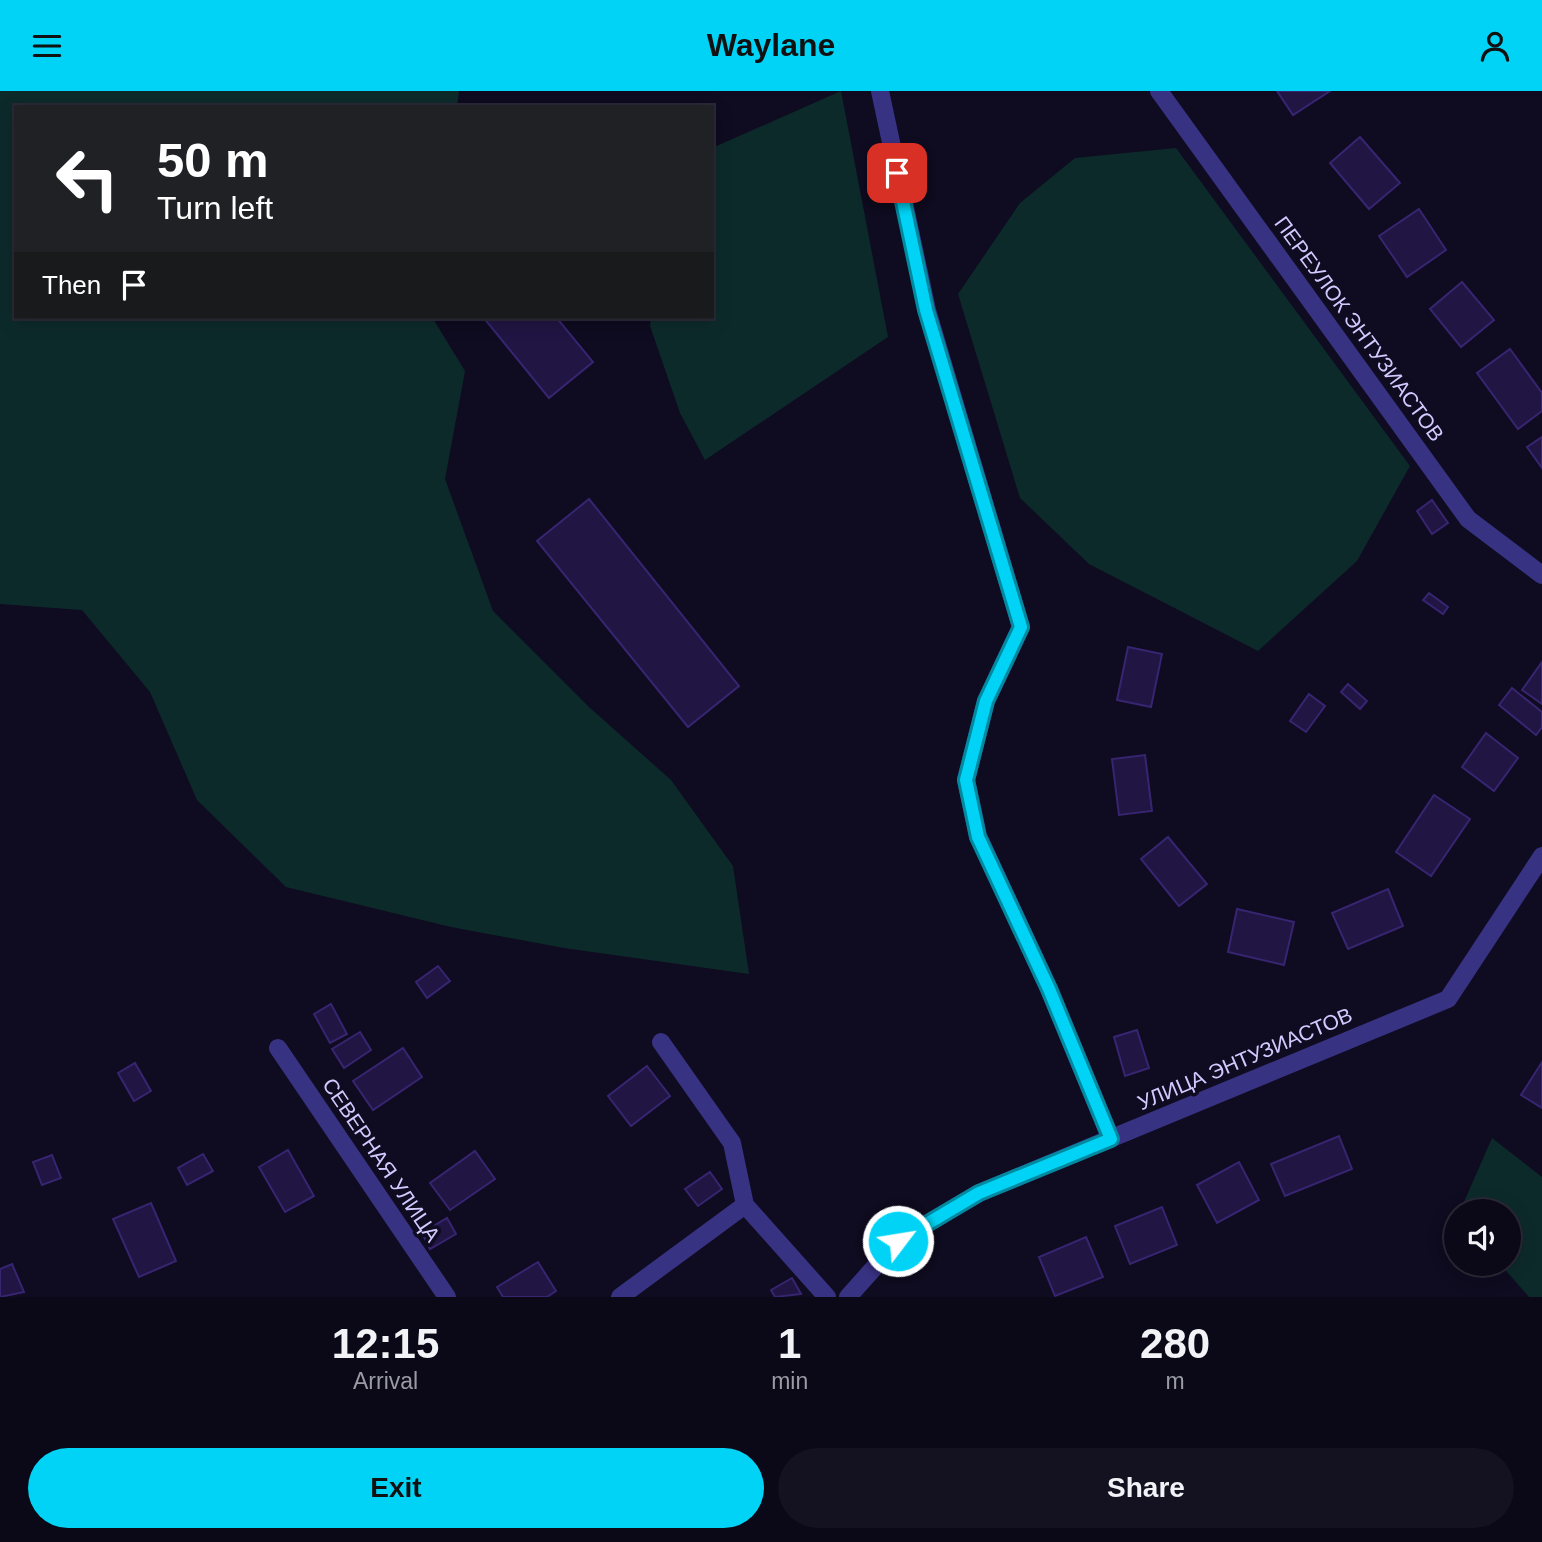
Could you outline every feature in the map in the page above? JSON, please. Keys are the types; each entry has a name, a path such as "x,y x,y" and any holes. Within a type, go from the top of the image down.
{"street":[{"path":"880,91 926,310 1021,627 986,701 966,780 978,837 1049,989 1111,1139"},
{"name":"ПЕРЕУЛОК ЭНТУЗИАСТОВ","path":"1158,91 1468,519 1542,575"},
{"name":"УЛИЦА ЭНТУЗИАСТОВ","path":"848,1297 898,1241 979,1193 1448,999 1542,856"},
{"path":"661,1042 733,1143 745,1205 827,1297"},
{"name":"СЕВЕРНАЯ УЛИЦА","path":"278,1048 447,1297"},
{"path":"620,1297 745,1205"}],"green space":[{"path":"0,91 459,91 457,105 14,105 14,319 433,319 465,371 445,479 493,611 589,707 671,780 733,866 749,974 564,948 451,927 286,887 197,800 150,692 82,610 0,604"},
{"path":"841,91 888,337 705,460 680,413 650,326 651,319 714,319 714,147"},
{"path":"1176,148 1410,466 1357,561 1258,651 1089,564 1020,498 958,294 1020,203 1075,158"},
{"path":"1492,1138 1542,1177 1542,1297 1529,1297 1511,1276 1521,1276 1521,1199 1465,1199"}],"building":[{"path":"1277,91 1330,91 1293,115"},
{"path":"1360,137 1400,183 1369,209 1330,163"},
{"path":"1419,209 1446,250 1407,277 1379,236"},
{"path":"1462,282 1494,320 1461,347 1430,309"},
{"path":"485,319 558,319 593,362 549,398"},
{"path":"1510,349 1542,393 1542,411 1518,429 1477,373"},
{"path":"1542,437 1542,468 1527,447"},
{"path":"589,499 739,686 688,727 537,541"},
{"path":"1432,500 1448,523 1432,534 1417,511"},
{"path":"1429,593 1448,607 1443,614 1423,600"},
{"path":"1128,647 1162,654 1151,707 1117,700"},
{"path":"1542,662 1542,704 1522,690"},
{"path":"1348,684 1367,701 1360,709 1341,692"},
{"path":"1512,688 1542,712 1542,727 1536,735 1499,705"},
{"path":"1309,694 1325,706 1306,732 1290,721"},
{"path":"1486,733 1518,758 1494,791 1462,767"},
{"path":"1145,755 1152,811 1119,815 1112,759"},
{"path":"1434,795 1470,819 1431,876 1396,852"},
{"path":"1168,837 1207,884 1179,906 1141,859"},
{"path":"1388,889 1403,926 1348,949 1332,913"},
{"path":"1237,909 1294,922 1284,965 1228,952"},
{"path":"438,966 450,981 427,998 416,982"},
{"path":"331,1004 347,1034 330,1043 314,1014"},
{"path":"1137,1030 1149,1068 1125,1076 1114,1037"},
{"path":"360,1032 371,1050 344,1068 332,1049"},
{"path":"403,1048 422,1077 373,1110 353,1081"},
{"path":"1542,1062 1542,1108 1521,1095"},
{"path":"135,1063 151,1091 134,1101 118,1073"},
{"path":"647,1066 670,1096 631,1126 608,1096"},
{"path":"1339,1136 1352,1169 1285,1196 1271,1164"},
{"path":"288,1150 314,1196 285,1212 259,1167"},
{"path":"475,1151 495,1179 450,1210 430,1183"},
{"path":"203,1154 213,1171 187,1185 178,1168"},
{"path":"52,1155 61,1178 42,1185 33,1162"},
{"path":"1239,1162 1259,1200 1217,1223 1197,1185"},
{"path":"710,1172 722,1189 698,1206 685,1189"},
{"path":"151,1203 176,1261 139,1277 113,1219"},
{"path":"1162,1207 1177,1245 1130,1264 1115,1226"},
{"path":"447,1218 456,1234 430,1249 422,1233"},
{"path":"1086,1237 1103,1277 1055,1296 1039,1257"},
{"path":"538,1262 556,1291 547,1297 503,1297 497,1287"},
{"path":"12,1264 24,1292 0,1297 0,1269"},
{"path":"792,1278 801,1294 775,1297 771,1290"}],"route":[{"path":"897,173 926,310 1021,627 986,701 966,780 978,837 1049,989 1111,1139 979,1193 898,1241"}]}
